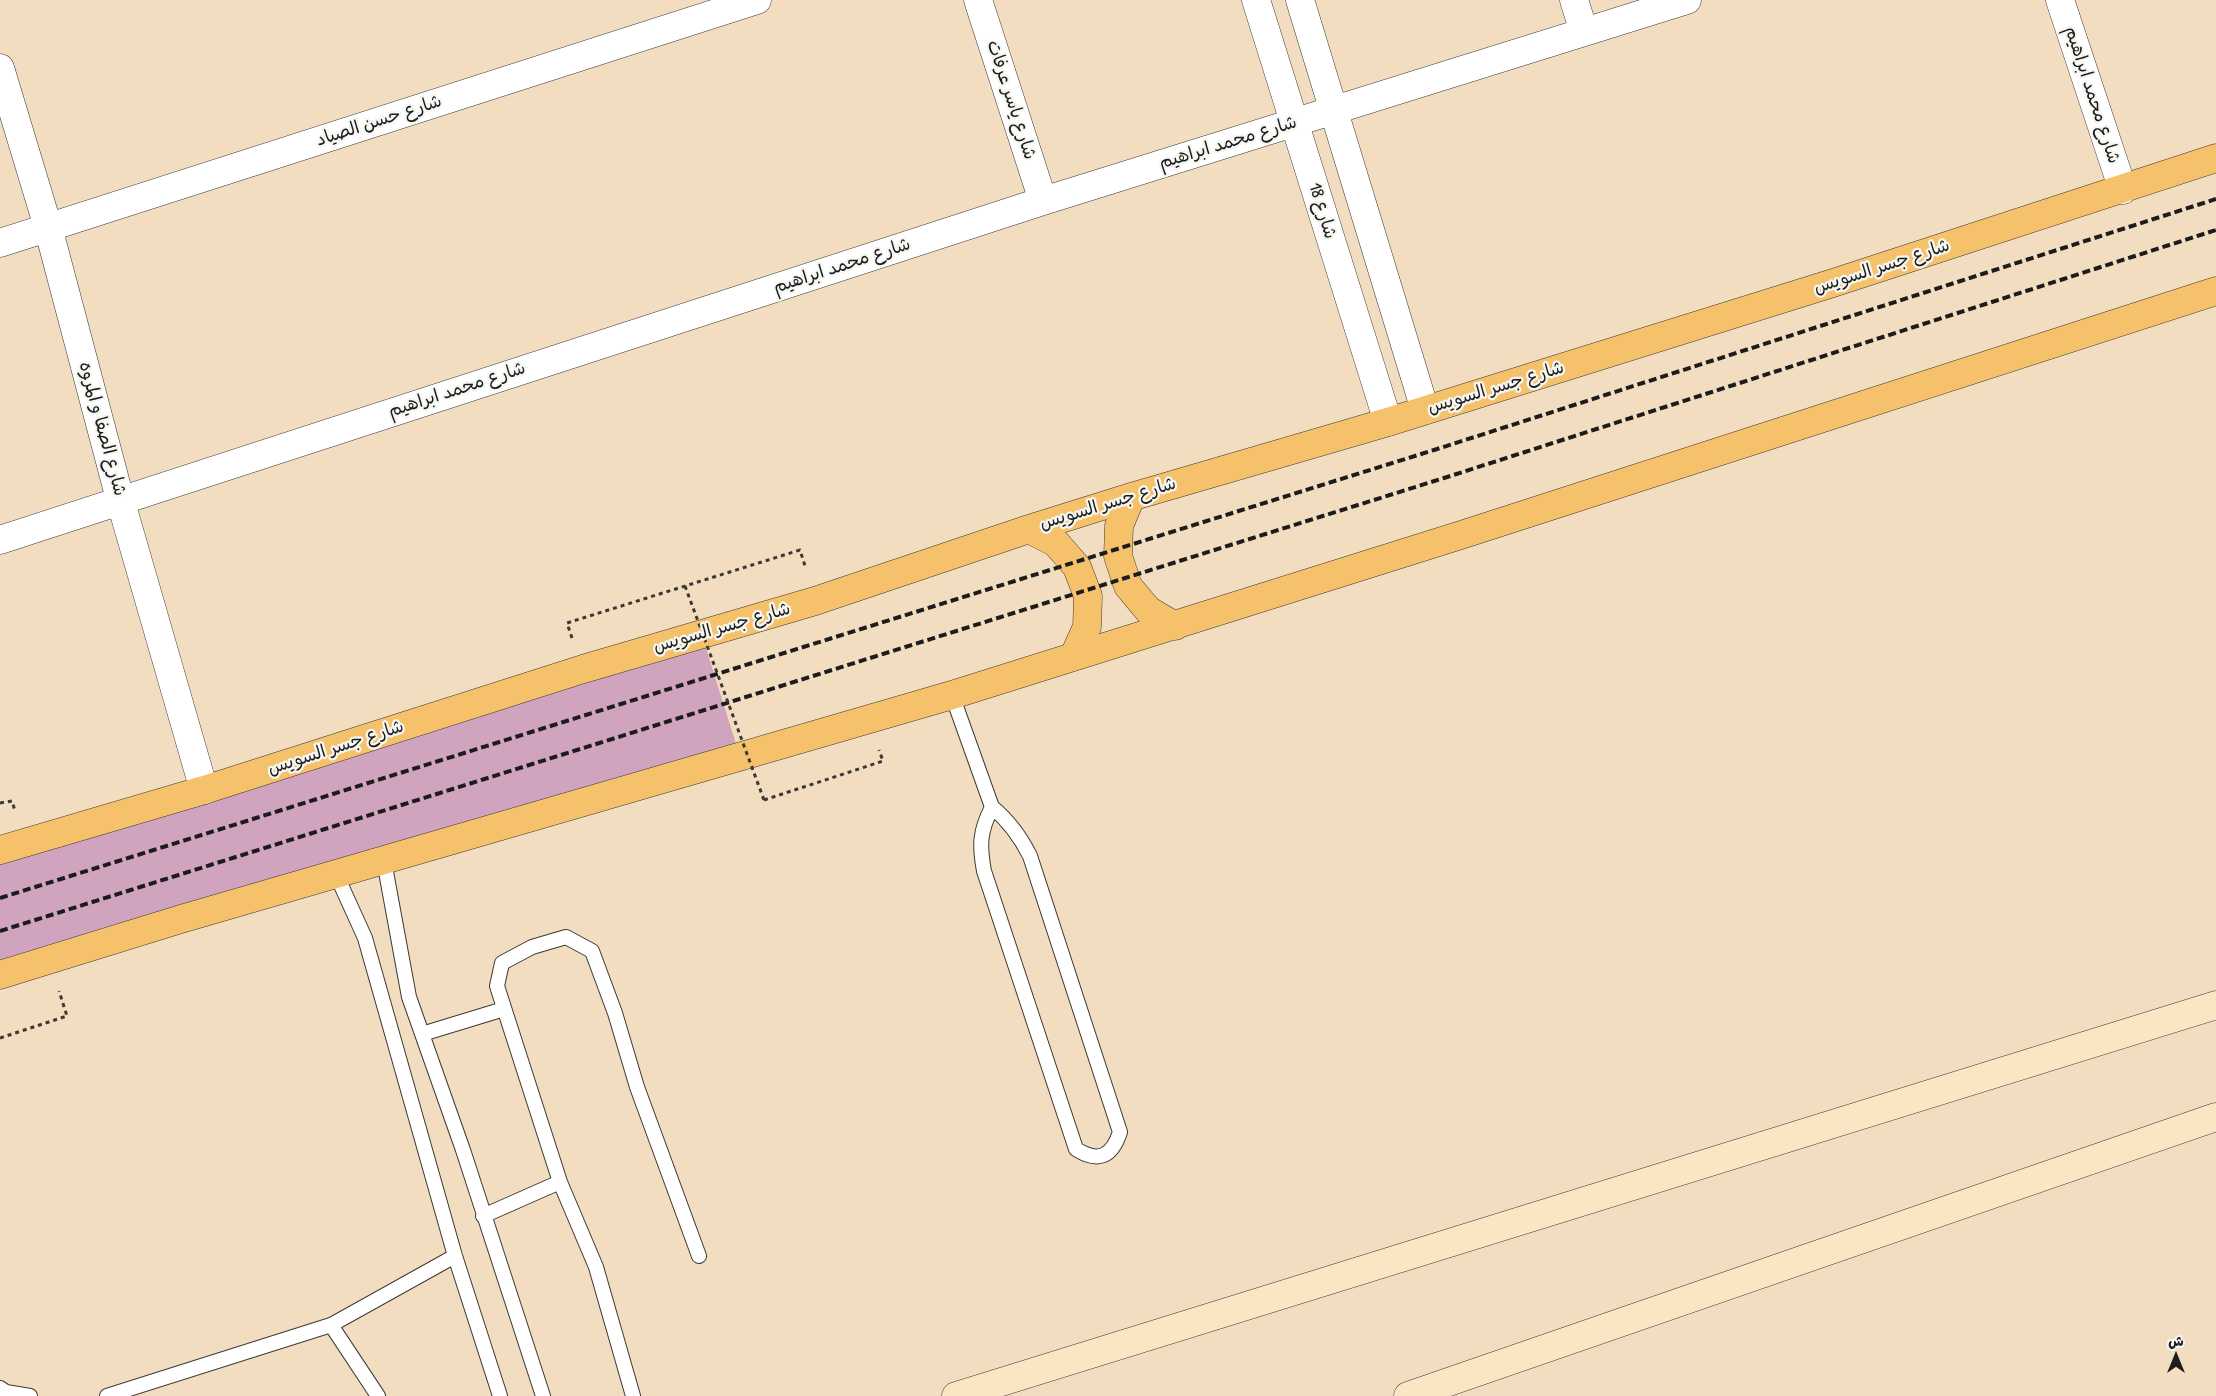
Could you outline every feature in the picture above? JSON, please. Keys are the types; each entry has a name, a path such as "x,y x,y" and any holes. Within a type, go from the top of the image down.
{"main road":[{"name":"شارع جسر السويس","path":"0,850 204,790 583,669 816,601 1029,529 1131,497 1388,422 2123,190 2216,158"},
{"path":"0,975 336,874 952,695 1461,535 2216,291"},
{"path":"1131,497 1119,526 1118,556 1128,586 1148,610 1174,626"},
{"path":"1029,529 1056,543 1072,561 1077,567 1088,596 1087,627 1074,656"},
{"path":"956,1396 2216,1005"},
{"path":"1408,1396 2216,1117"}],"street":[{"name":"شارع حسن الصياد","path":"0,243 757,0"},
{"name":"شارع ياسر عرفات","path":"978,0 1043,201"},
{"name":"شارع 18","path":"1256,0 1388,422"},
{"path":"1300,0 1425,410"},
{"path":"1574,0 1584,32"},
{"name":"شارع محمد ابراهيم","path":"0,540 120,499 1043,201 1687,0"},
{"name":"شارع محمد ابراهيم","path":"2060,0 2123,190"},
{"name":"شارع الصفا و المروه","path":"0,68 48,227 120,499 204,790"}],"lane":[{"path":"952,695 992,806 1008,820 1021,837 1030,856 1120,1132 1116,1147 1103,1156 1088,1156 1076,1149 984,871 980,849 982,827 992,806"},
{"path":"384,861 409,997 463,1150 543,1396"},
{"path":"336,874 365,938 455,1256 500,1396"},
{"path":"633,1396 596,1267 560,1182 497,986 502,964 532,947 566,937 592,951 615,1013 637,1087 699,1256"},
{"path":"422,1034 504,1009"},
{"path":"483,1216 560,1182"},
{"path":"107,1396 332,1326 455,1256"},
{"path":"332,1326 378,1396"},
{"path":"0,1388 6,1392 30,1396"}],"path":[{"path":"567,622 800,550"},
{"path":"685,586 764,800 883,761"},
{"path":"0,803 12,800"},
{"path":"0,1038 67,1016"}],"building":[{"path":"705,645 736,744 0,972 0,864"}],"railway":[{"path":"0,898 1434,450 2216,199"},
{"path":"0,931 1444,478 2216,230"}]}
